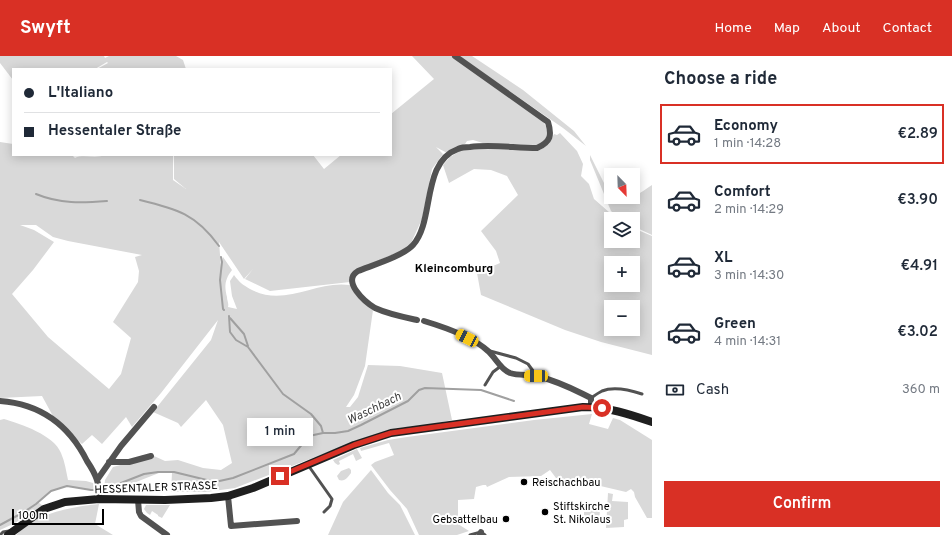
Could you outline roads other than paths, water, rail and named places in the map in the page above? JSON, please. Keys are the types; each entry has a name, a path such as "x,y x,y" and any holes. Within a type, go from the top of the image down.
{"main road":[{"name":"HESSENTALER STRASSE","path":"11,533 44,509 65,502 99,499 138,500 211,498 228,496 252,488 308,465 329,459 354,445 391,433 591,403 624,412 652,422"}],"street":[{"path":"417,320 386,312 374,307 362,297 352,284 351,280 353,274 404,253 413,245 420,232 435,170 446,156 458,149 483,145 537,148 545,144 550,135 548,122 455,56"},
{"path":"424,321 456,332 477,343 488,351 500,366 510,373 524,376 536,376 563,385 591,403"},
{"path":"0,401 17,402 42,412 66,430 77,443 97,480 99,499"},
{"path":"97,480 109,462 154,407"},
{"path":"109,462 129,462 151,456"},
{"path":"228,496 231,526 297,521"},
{"path":"138,500 139,512 141,516 167,535"}],"lane":[{"path":"488,351 516,358 528,364 536,376"},
{"path":"485,385 493,372 500,366"},
{"path":"591,403 602,391 618,389 642,394"},
{"path":"308,465 332,499 330,506 324,512"},
{"path":"0,535 3,532 11,533"},
{"path":"470,535 482,534"}],"waterway":[{"path":"36,194 54,200 71,202 107,201"},
{"path":"140,200 165,206 185,214 211,235 219,246"},
{"path":"221,257 222,262 220,280 224,310"},
{"path":"229,316 230,332 236,340 248,347 283,394 311,414 321,426 323,433"},
{"path":"230,318 244,334 248,346"},
{"name":"Waschbach","path":"0,525 24,512 51,491 67,486 91,490 106,490 144,474 158,472 174,472 215,482 233,478 294,454 309,436 348,431 361,425 408,401 419,390 425,388 481,390 514,401"}],"place":[{"name":"Reischachbau","path":"524,482"},
{"name":"Stiftskirche St. Nikolaus","path":"545,512"},
{"name":"Gebsattelbau","path":"506,519"}],"district":[{"name":"Kleincomburg","path":"454,268"}]}
